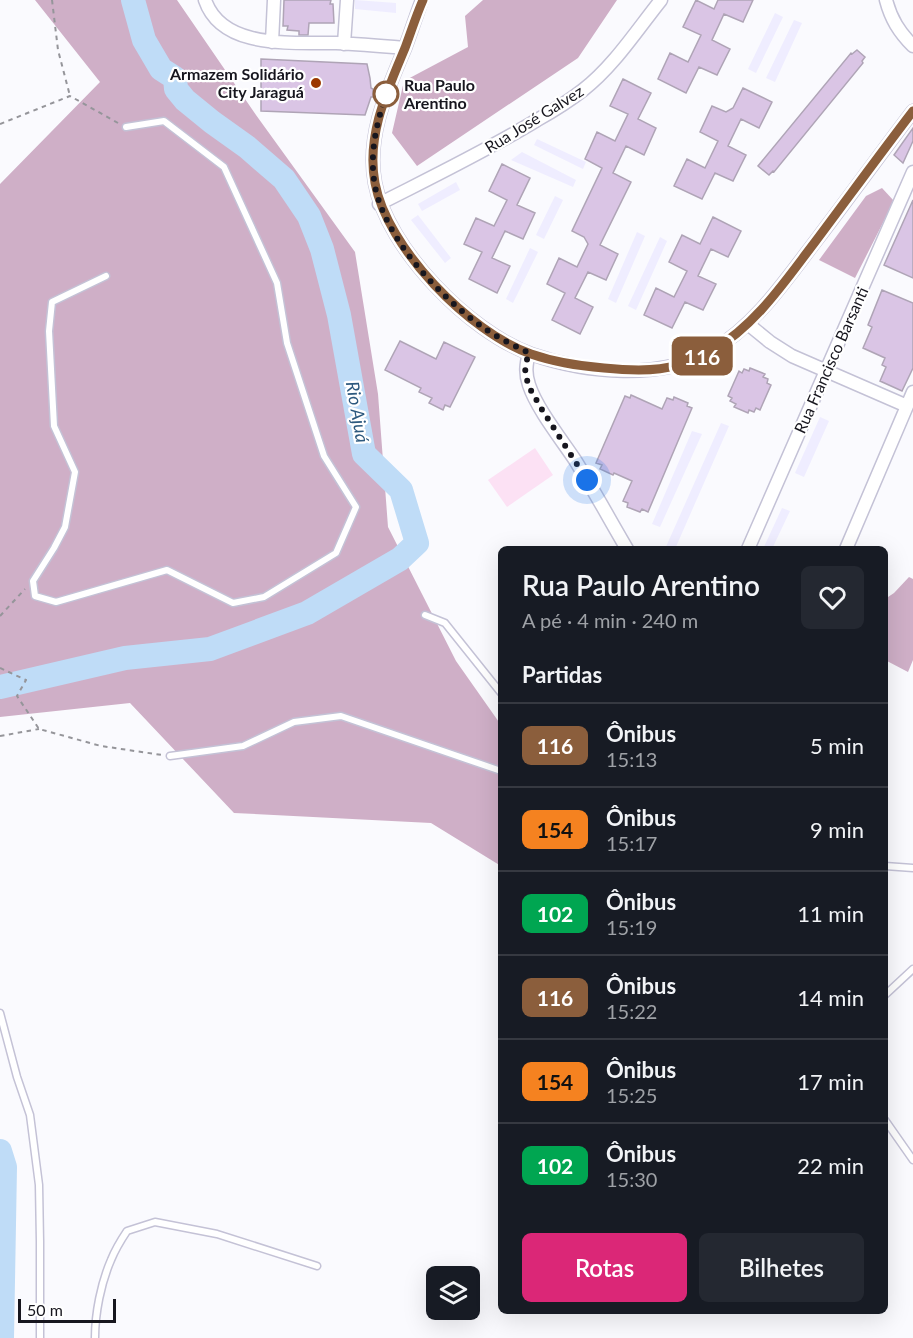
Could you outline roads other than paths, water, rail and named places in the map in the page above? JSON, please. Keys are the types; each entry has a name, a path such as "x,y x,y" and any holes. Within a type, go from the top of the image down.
{"street":[{"path":"205,0 207,8 216,19 245,37 272,42 405,48"},
{"path":"272,42 274,0"},
{"path":"344,44 347,0"},
{"path":"423,0 377,122 374,140 374,181 380,204 403,248 456,307 482,327 529,353 568,364 636,371 658,369 679,365 714,350 748,324 763,307 913,111"},
{"name":"Rua José Galvez","path":"380,204 509,137 584,90 600,75 661,0"},
{"path":"886,0 894,23 913,46"},
{"name":"Rua Francisco Barsanti","path":"749,546 913,172"},
{"path":"748,324 780,349 907,406"},
{"path":"529,353 525,373 529,387 625,546"},
{"path":"847,546 913,392"}],"lane":[{"path":"106,276 52,302 49,331 54,426 75,472 65,527 33,581 35,596 56,602 167,570 233,603 264,597 336,553 356,507 324,456 287,343 276,283 224,167 165,121 126,128"},
{"path":"424,615 445,623 498,689"},
{"path":"170,756 243,746 294,722 341,716 498,770"},
{"path":"888,866 913,868"},
{"path":"888,992 913,969"},
{"path":"0,1013 30,1115 39,1185 40,1338"},
{"path":"888,1124 913,1160"},
{"path":"95,1338 102,1286 111,1260 127,1231 155,1221 217,1234 317,1266"}],"waterway":[{"name":"Rio Ajuá","path":"0,687 125,658 210,649 307,613 400,559 417,543 401,490 364,454 339,315 322,249 309,216 284,179 247,147 185,100 176,89 175,78 161,69 144,40 133,0"},
{"name":"Rio Ajuá","path":"0,1151 5,1167 2,1338"}],"place":[{"name":"Armazem Solidário City Jaraguá","path":"316,83"},
{"name":"Rua Paulo Arentino","path":"386,94"}]}
